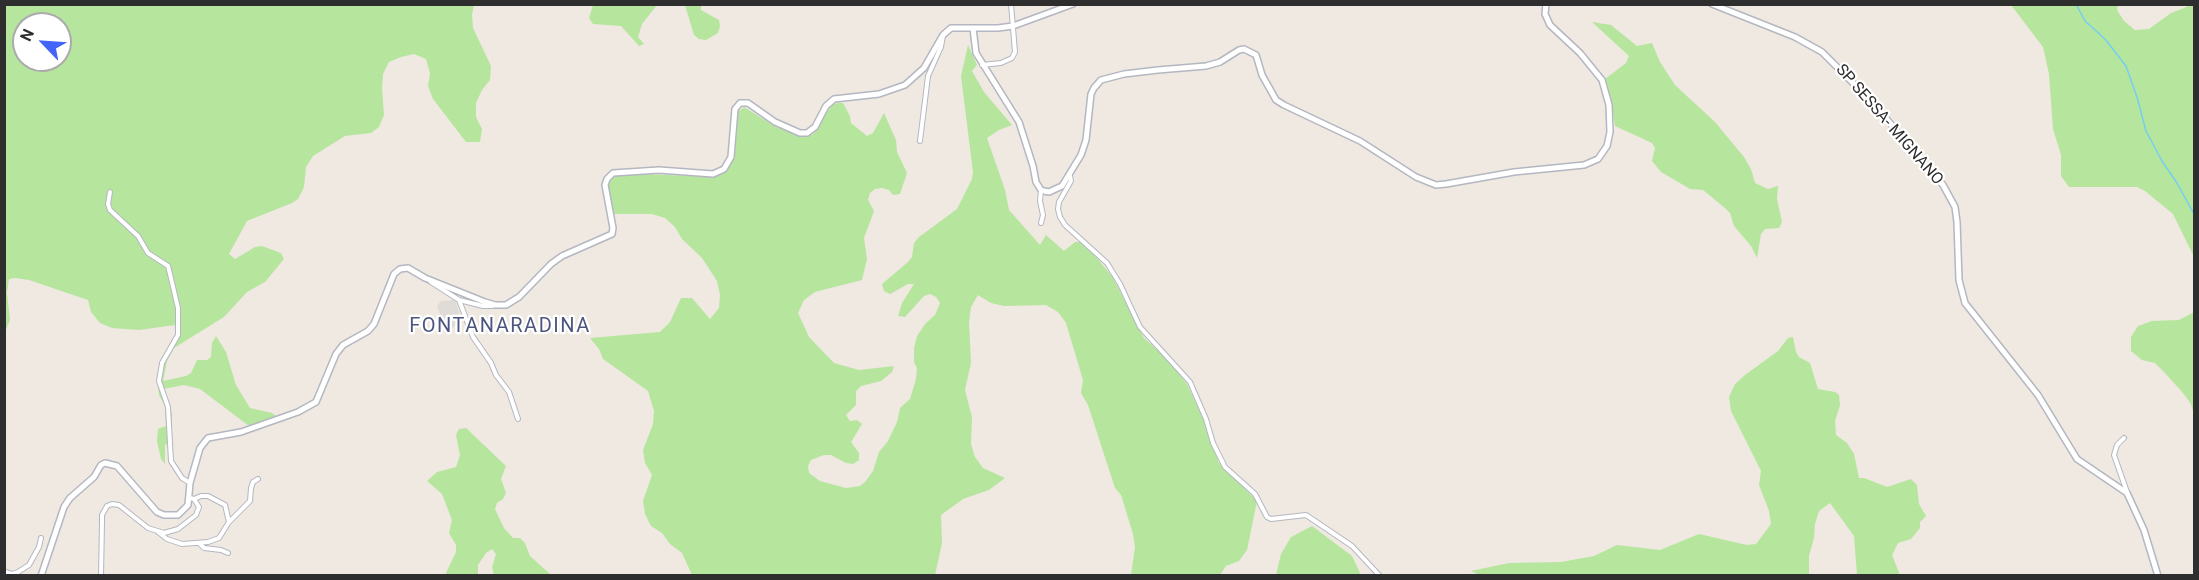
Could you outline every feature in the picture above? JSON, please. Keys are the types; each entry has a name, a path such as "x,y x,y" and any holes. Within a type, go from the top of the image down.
{"street":[{"path":"982,65 1001,63 1012,58 1014,52 1011,4"},
{"path":"157,532 173,531 196,515 199,507 192,499 190,483 200,448 208,438 241,432 298,412 316,402 336,354 343,345 368,331 374,324 394,274 400,269 408,268 459,300 483,306 506,305 519,297 551,264 562,256 612,234 613,228 605,185 610,174 618,171 658,170 713,174 727,166 730,160 735,109 739,104 748,103 776,122 800,133 807,133 816,127 826,106 834,99 879,94 905,85 924,68 943,35 951,28 1013,26 1072,4"},
{"path":"973,28 975,53 1023,130 1036,182 1041,189 1049,192 1062,186 1081,155 1086,140 1092,91 1101,80 1124,74 1206,66 1220,62 1244,49 1256,56 1262,75 1276,100 1360,141 1416,177 1429,183 1446,184 1514,172 1591,163 1603,153 1610,132 1606,93 1602,80 1590,64 1550,25 1545,14 1546,4"},
{"name":"SP SESSA- MIGNANO","path":"1712,4 1795,37 1822,52 1865,94 1909,144 1942,185 1955,207 1958,222 1959,280 1965,303 2038,395 2070,451 2077,459 2127,493"},
{"path":"920,141 928,76 939,53 944,39 943,35"},
{"path":"1070,176 1071,181 1059,202 1060,217 1065,225 1107,263 1120,284 1140,327 1190,382 1206,419 1213,443 1225,467 1255,494 1271,519 1306,515 1340,536 1380,576"},
{"path":"1041,189 1040,201 1043,215 1041,223"},
{"path":"110,192 108,204 110,210 138,236 148,253 168,266 178,308 178,335 162,363 159,381 168,407 171,461 182,478 190,483"},
{"path":"426,278 495,305"},
{"path":"459,300 473,337 509,392 518,419"},
{"path":"2124,438 2117,444 2114,455 2127,493 2144,530 2158,576"},
{"path":"41,576 64,507 70,498 94,477 101,465 111,463 117,466 149,505 164,515 182,513 192,499 201,496 221,501 228,510 230,522"},
{"path":"101,576 102,515 107,506 119,505 141,524 175,543 200,543 219,538 230,522 250,501 251,488 258,479"},
{"path":"4,571 12,574 29,565 41,538"},
{"path":"200,543 204,548 221,549 228,553"}],"green space":[{"path":"4,5 474,5 473,28 491,66 490,80 476,103 476,117 482,129 480,142 466,142 433,99 428,86 430,73 426,59 414,54 389,62 383,74 384,115 379,127 371,133 345,136 313,156 306,167 304,187 298,199 247,221 229,254 235,259 255,247 262,246 281,253 284,259 265,282 247,292 224,317 174,348 167,361 163,381 186,376 191,373 197,360 207,360 211,357 212,343 216,336 226,352 236,385 250,408 276,416 249,426 200,389 184,385 163,389 172,414 172,441 165,445 165,464 161,459 157,441 158,429 166,426 165,406 159,395 157,376 165,352 174,337 175,325 139,330 112,328 100,323 91,312 88,300 29,280 15,278 9,279 7,293 10,320 5,332"},
{"path":"593,5 657,5 642,24 638,37 644,44 639,46 621,26 593,24 589,18"},
{"path":"685,5 701,5 701,10 719,20 718,33 706,40 694,35"},
{"path":"2011,5 2118,5 2117,10 2124,21 2135,30 2149,29 2171,13 2194,5 2194,257 2173,214 2145,191 2137,187 2069,187 2061,176 2061,155 2053,129 2049,74 2043,47"},
{"path":"1592,22 1611,25 1637,46 1652,43 1660,62 1675,85 1715,122 1744,157 1755,183 1768,189 1778,186 1777,199 1782,222 1779,228 1765,229 1761,234 1757,258 1751,246 1734,226 1730,213 1725,208 1703,190 1690,189 1661,172 1652,161 1655,148 1652,143 1615,126 1611,98 1605,79 1626,63 1629,56"},
{"path":"968,45 977,65 972,71 984,92 1012,125 987,138 1005,190 1009,210 1040,245 1046,235 1064,251 1075,242 1080,242 1113,278 1144,338 1164,356 1187,384 1204,421 1219,463 1257,501 1247,550 1239,561 1226,566 1220,575 1131,575 1135,547 1133,534 1121,495 1115,488 1088,405 1081,393 1083,380 1066,323 1058,312 1046,305 1004,306 991,303 978,295 971,307 969,322 971,363 965,390 972,417 971,444 975,457 983,468 1005,478 989,490 963,499 941,515 942,543 935,575 692,575 682,553 670,544 662,533 651,526 645,514 643,501 652,475 645,463 643,450 653,424 654,411 648,391 603,359 599,349 590,338 660,332 670,322 681,298 692,298 710,319 719,308 720,295 717,281 702,258 665,218 652,214 613,214 607,192 609,182 613,175 623,173 712,177 721,174 735,155 738,112 744,107 776,127 801,137 812,135 817,130 833,104 843,103 851,123 867,136 873,133 884,113 896,140 897,152 907,173 900,194 893,195 889,190 882,188 870,193 868,200 874,211 864,238 867,259 862,280 815,292 804,300 798,313 809,337 834,363 859,370 894,366 892,372 881,381 861,386 856,391 856,405 846,415 850,421 857,420 862,424 851,442 859,453 859,460 853,464 846,463 831,455 824,455 811,460 808,466 809,473 820,481 846,488 860,486 873,471 879,452 888,441 897,422 900,408 910,399 916,379 914,348 917,336 935,315 940,303 930,294 924,296 905,317 898,316 902,303 914,284 908,284 890,294 884,291 882,284 912,257 914,243 919,237 957,209 972,179 961,76"},
{"path":"2194,312 2194,415 2191,404 2165,373 2155,363 2142,360 2131,351 2131,337 2138,326 2152,321 2179,320"},
{"path":"1793,337 1799,357 1810,363 1818,389 1839,395 1840,405 1835,421 1836,435 1847,443 1854,454 1859,478 1887,487 1911,479 1917,485 1919,504 1926,516 1911,539 1898,543 1892,555 1900,575 1857,575 1854,536 1830,503 1819,511 1815,524 1809,556 1809,575 1481,576 1471,571 1509,563 1561,562 1594,556 1617,545 1660,550 1699,534 1747,545 1756,544 1771,524 1769,511 1759,485 1761,471 1731,411 1729,397 1735,384 1778,351 1788,338"},
{"path":"466,428 506,466 501,479 506,493 495,509 504,528 513,538 520,538 525,543 530,556 551,575 494,575 492,567 496,554 492,549 486,553 478,565 478,575 445,575 456,552 456,545 449,533 452,520 442,494 427,481 437,472 456,467 460,455 456,435 459,429"},
{"path":"1312,526 1352,556 1361,575 1276,575 1281,554 1291,537"}],"shaded area":[{"path":"455,300 462,321 446,330 437,306 441,301"}],"waterway":[{"path":"2076,4 2085,21 2105,39 2126,66 2146,131 2194,214"}],"district":[{"name":"FONTANARADINA","path":"500,327"}]}
